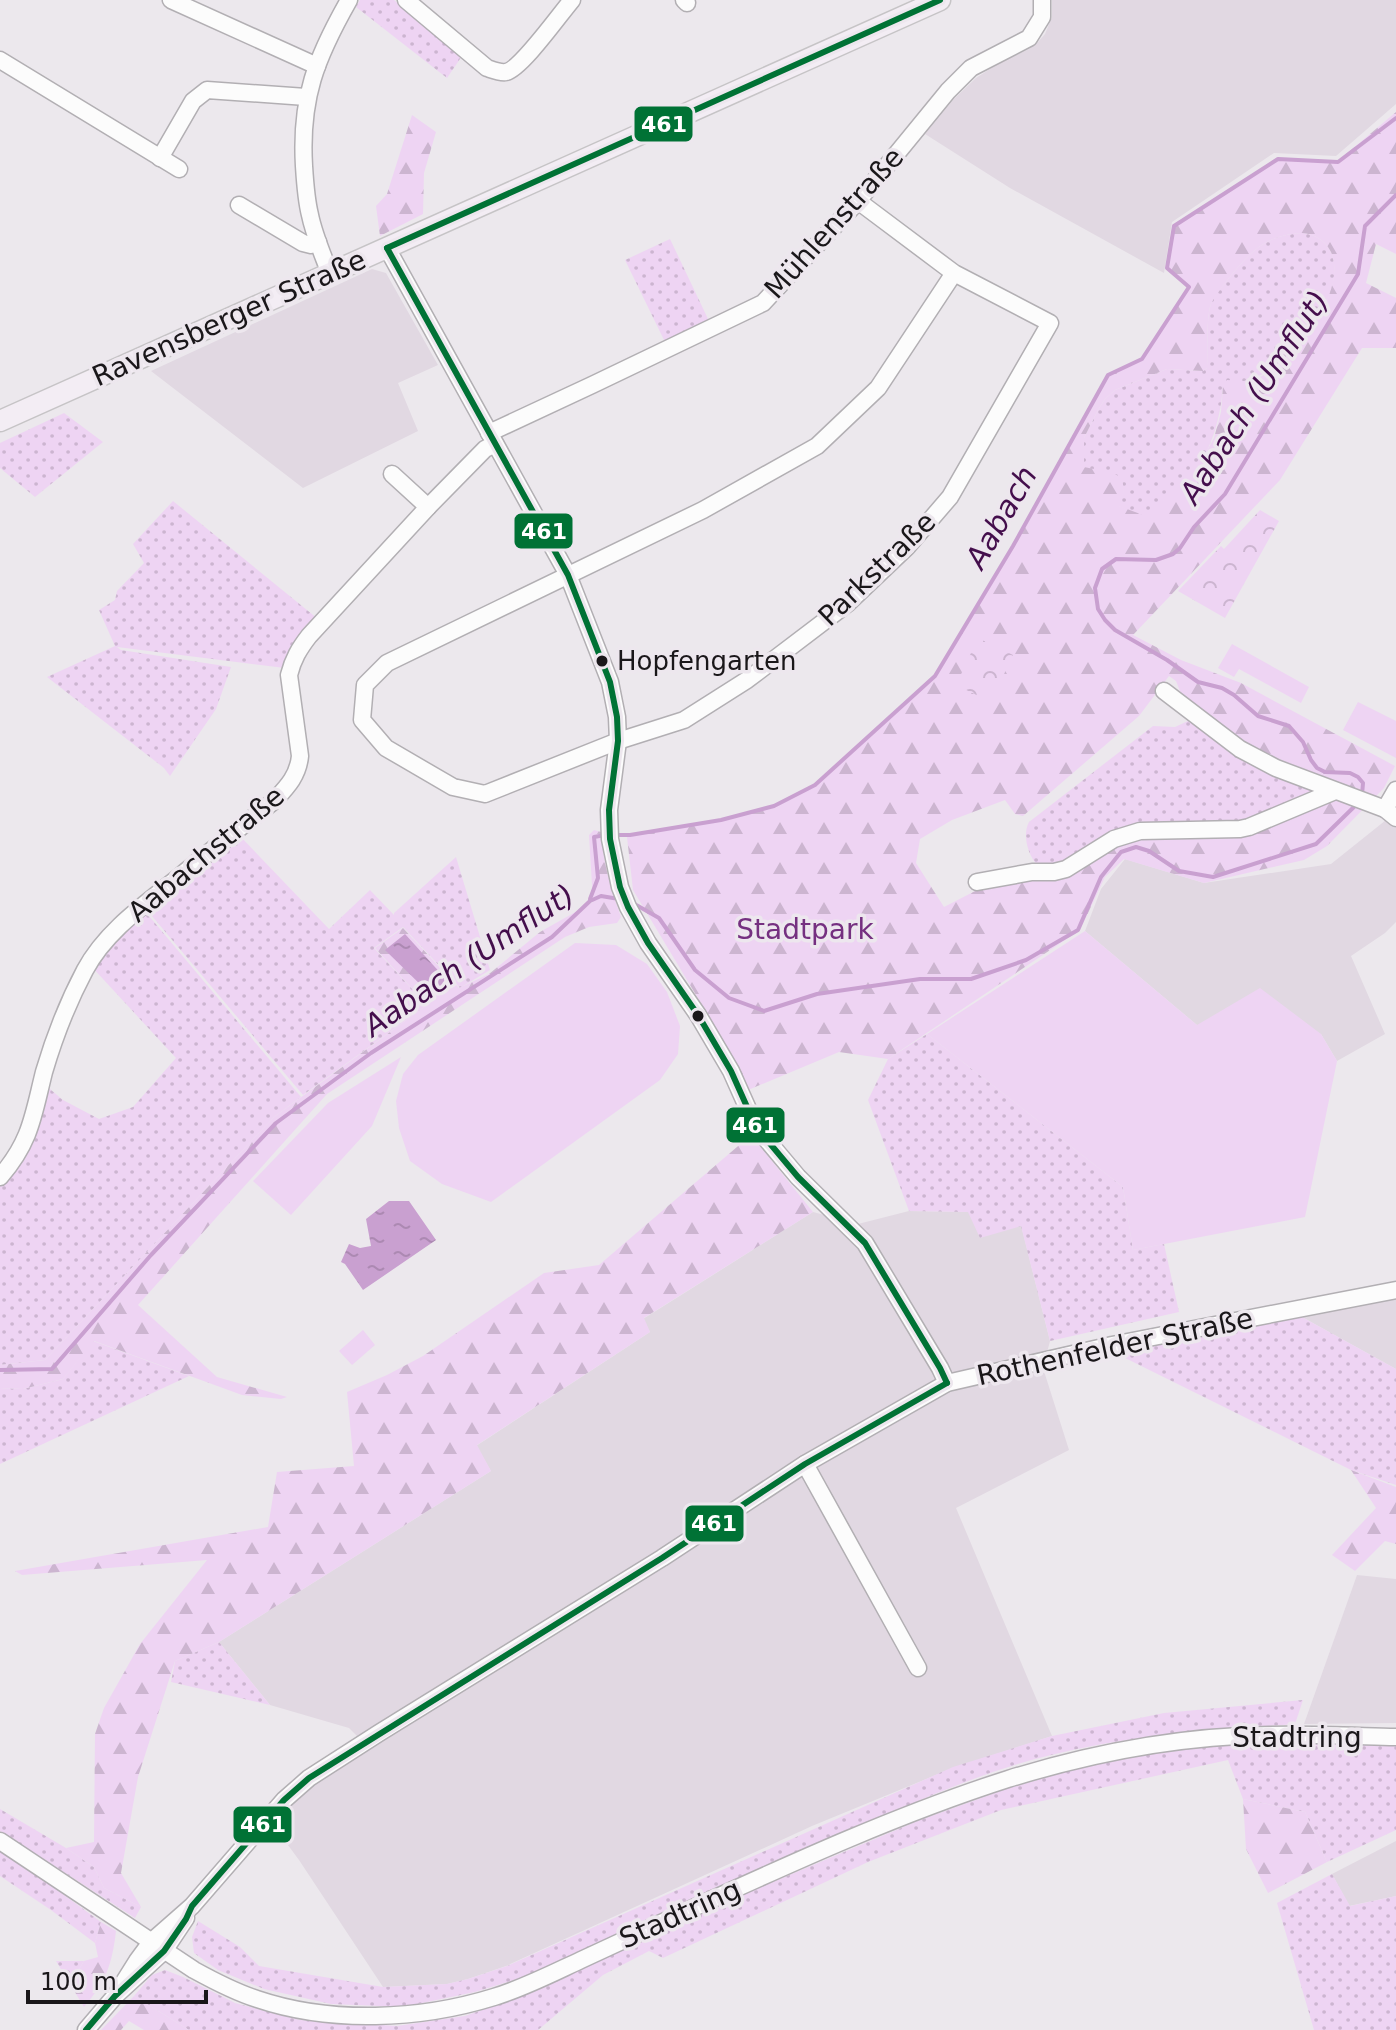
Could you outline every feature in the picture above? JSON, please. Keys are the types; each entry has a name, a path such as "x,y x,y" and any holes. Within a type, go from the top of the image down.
{"main road":[{"name":"Ravensberger Straße","path":"0,421 940,0"}],"street":[{"path":"171,0 317,66"},
{"path":"330,274 310,219 305,195 303,138 306,97 329,36 349,0"},
{"path":"406,0 487,68 508,72 521,63 572,0"},
{"name":"Mühlenstraße","path":"492,438 592,385 763,303 858,201 948,91 971,68 1029,38 1042,17 1042,0"},
{"path":"0,60 179,169"},
{"path":"160,158 193,101 207,90 306,97"},
{"path":"618,741 485,794 453,787 386,748 362,720 365,685 387,663 703,510 817,446 878,388 954,273 858,201"},
{"path":"239,205 303,243 311,245 318,242"},
{"path":"387,248 568,575 610,682 618,741 609,810 610,835 614,864 625,901 642,933 698,1015 731,1071 756,1127 798,1177 865,1243 947,1383"},
{"name":"Parkstraße","path":"618,741 684,720 747,680 847,604 907,547 950,497 1050,323 954,273"},
{"name":"Aabachstraße","path":"0,1177 24,1143 57,1035 85,970 105,939 290,785 299,767 300,756 290,690 292,661 309,636 492,438"},
{"path":"392,474 428,507"},
{"path":"1164,691 1240,749 1276,768 1384,810 1396,790"},
{"path":"977,882 1066,869 1114,839 1140,831 1240,829 1343,793"},
{"name":"Rothenfelder Straße","path":"86,2030 186,1919 192,1906 284,1800 309,1778 662,1558 805,1464 947,1383 1112,1345 1396,1290"},
{"path":"805,1464 918,1668"},
{"name":"Stadtring","path":"0,1841 158,1947 226,1987 278,2006 306,2011 366,2016 411,2015 453,2009 530,1984 852,1838 1009,1779 1162,1743 1268,1735 1396,1737"}],"shaded area":[{"path":"1052,0 1396,0 1396,104 1336,156 1274,153 1172,222 1164,273 1010,188 925,134 976,78 1038,42 1052,17"},
{"path":"372,269 386,273 438,365 398,383 418,431 303,488 151,371"},
{"path":"1386,820 1396,828 1396,922 1351,956 1385,1034 1337,1061 1321,1034 1197,1025 1085,931 1101,889 1125,859 1204,883 1331,864"},
{"path":"909,1211 968,1212 1021,1225 1050,1341 1043,1368 1069,1450 956,1508 1052,1736 953,1768 812,1826 506,1966 447,1984 383,1987 271,1822 308,1788 367,1746 349,1728 270,1705 219,1642 491,1471 476,1446 650,1332 643,1319 813,1212 858,1224"},
{"path":"1396,1299 1396,1369 1302,1317"},
{"path":"1357,1575 1396,1579 1396,1723 1304,1724"},
{"path":"1396,1841 1396,1896 1349,1906 1332,1874"}],"green space":[{"path":"360,0 394,0 462,56 447,78 356,7"},
{"name":"Stadtpark","path":"1396,112 1396,254 1376,244 1366,283 1396,298 1396,348 1362,348 1280,480 1133,635 1181,660 1241,683 1395,766 1384,788 1327,846 1304,860 1204,883 1124,859 1105,877 1080,930 888,1059 839,1052 748,1090 720,1035 633,890 627,837 721,820 775,806 815,785 935,676 1013,546 1108,375 1142,359 1189,288 1167,268 1174,226 1278,159 1338,161","holes":["1302,233 1315,236 1326,244 1334,269 1332,288 1312,327 1283,361 1267,373 1249,381 1227,380 1223,386 1221,412 1214,438 1181,488 1167,496 1151,518 1119,506 1124,491 1122,478 1084,467 1084,438 1105,399 1115,390 1167,369 1203,371 1207,368 1208,317 1217,294 1260,246 1278,237","1169,676 1176,681 1182,696 1243,746 1339,795 1235,836 1135,837 981,888 944,907 916,863 920,839 952,820 1005,800 1015,814 1023,816 1139,716"]},
{"path":"412,115 436,132 424,173 423,214 380,236 376,206 387,194"},
{"path":"1302,233 1315,236 1326,244 1334,266 1329,297 1312,328 1273,369 1223,386 1216,428 1206,453 1191,477 1166,498 1151,519 1118,506 1124,490 1084,467 1084,438 1105,399 1115,390 1167,369 1203,371 1207,368 1208,317 1216,294 1260,246 1278,237"},
{"path":"670,239 709,321 665,342 625,260"},
{"path":"64,413 103,442 35,497 0,468 0,443"},
{"path":"173,501 318,619 285,668 117,647 231,667 216,709 170,776 164,768 47,677 115,646 99,610 115,600 117,591 144,563 133,544"},
{"path":"1260,510 1279,521 1225,618 1178,591 1221,546 1224,549"},
{"path":"978,638 1013,655 991,702 956,685"},
{"path":"1232,644 1309,687 1301,703 1239,669 1234,677 1218,668"},
{"path":"1358,702 1396,721 1396,758 1343,730"},
{"path":"1190,720 1322,789 1249,823 1070,863 1037,865 1027,845 1029,822 1153,726 1175,727"},
{"path":"594,830 601,832 608,876 621,917 617,923 589,927 565,937 327,1094 138,1305 217,1377 287,1397 242,1395 94,1341 63,1379 23,1389 0,1388 0,1365 45,1360 274,1117 427,1005 375,948 403,928 459,988 489,974 540,932 593,902 589,835"},
{"path":"240,836 329,929 370,890 394,915 456,857 490,970 460,988 403,927 374,948 427,1005 303,1095 146,909"},
{"path":"144,910 301,1097 274,1117 45,1360 0,1365 0,1181 44,1084 63,1100 99,1119 133,1107 176,1058 91,966"},
{"path":"1085,931 1197,1025 1260,988 1321,1034 1337,1061 1305,1217 1133,1250 1123,1187 927,1034"},
{"path":"575,943 616,945 647,964 667,992 680,1026 678,1054 660,1080 491,1202 442,1184 410,1161 399,1128 396,1101 403,1074 418,1055"},
{"path":"927,1034 1123,1187 1133,1250 1164,1244 1179,1312 1050,1341 1021,1226 980,1238 968,1212 909,1211 868,1100 888,1059"},
{"path":"401,1057 372,1126 291,1215 253,1181 328,1103"},
{"path":"751,1135 813,1212 644,1318 650,1332 477,1445 491,1471 219,1642 175,1661 138,1777 121,1873 141,1907 104,1888 94,1867 66,1848 94,1842 95,1734 104,1708 140,1644 207,1560 22,1575 15,1571 268,1527 277,1472 354,1466 347,1392 423,1356 544,1273 599,1265"},
{"path":"1302,1317 1396,1369 1396,1485 1351,1470 1111,1351"},
{"path":"363,1330 375,1345 352,1365 339,1351"},
{"path":"93,1341 189,1376 0,1464 0,1388 23,1389 63,1379"},
{"path":"1351,1470 1396,1487 1396,1544 1385,1541 1355,1571 1332,1555 1376,1508"},
{"path":"219,1642 270,1705 171,1682 175,1661"},
{"path":"1303,1700 1295,1724 1170,1734 1108,1743 1047,1756 988,1774 901,1809 527,1976 475,1992 403,2007 331,2004 264,1989 218,1970 194,1953 192,1937 198,1921 240,1947 259,1966 383,1987 447,1984 507,1966 953,1767 1052,1736 1164,1713"},
{"path":"1308,1743 1396,1746 1396,1830 1327,1862 1305,1812 1243,1799 1228,1760 1001,1810 868,1862 663,1958 649,1951 603,1975 538,2030 189,2030 134,1996 152,1975 165,1970 235,2003 300,2020 397,2026 465,2016 524,1995 718,1905 920,1820 1009,1788 1093,1764 1153,1754 1213,1746"},
{"path":"1243,1799 1305,1812 1327,1862 1268,1893 1246,1849"},
{"path":"0,1809 94,1867 104,1888 141,1907 135,1918 0,1831"},
{"path":"0,1848 101,1922 95,1943 0,1876"},
{"path":"1332,1874 1350,1906 1396,1896 1396,2030 1314,2030 1277,1903"},
{"path":"101,1922 116,1931 112,1954 103,1980 84,2007 70,1984 84,1961 98,1957 95,1943"},
{"path":"56,1961 84,1961 70,1984"},
{"path":"134,1996 189,2030 144,2030 129,2021 121,2030 101,2030"}],"water":[{"path":"405,934 444,977 444,987 427,991 385,950"},
{"path":"389,1201 409,1201 436,1240 363,1290 341,1262 349,1244 360,1248 371,1246 366,1219"}],"waterway":[{"name":"Aabach","path":"614,835 721,820 774,806 815,785 935,676 1013,546 1108,375 1142,359 1189,287 1167,268 1174,226 1278,159 1338,162 1396,118"},
{"name":"Aabach (Umflut)","path":"1362,795 1363,783 1358,777 1317,768 1303,742 1289,726 1258,716 1234,695 1222,688 1198,682 1115,630 1098,609 1095,588 1102,569 1116,559 1156,560 1173,554 1225,494 1358,274 1365,226 1396,195"},
{"name":"Aabach (Umflut)","path":"631,902 659,918 695,970 729,998 764,1011 817,994 920,979 971,979 1026,960 1078,930 1101,877 1121,852 1136,847 1149,851 1179,871 1213,877 1316,844 1358,803"},
{"name":"Aabach","path":"590,899 598,878 594,837 605,835"},
{"name":"Aabach (Umflut)","path":"0,1370 52,1369 151,1255 276,1123 371,1053 552,937 590,901 601,896 619,899"}],"transit line":[{"name":"461","path":"387,248 940,0"},
{"name":"461","path":"387,248 568,575 610,682 618,741 609,810 610,839 620,887 628,907 731,1071 756,1127 798,1177 865,1243 947,1383"},
{"name":"461","path":"86,2030 115,1996 164,1951 192,1906 284,1800 309,1778 662,1558 805,1464 947,1383"}],"place":[{"name":"Hopfengarten","path":"602,661"}]}
